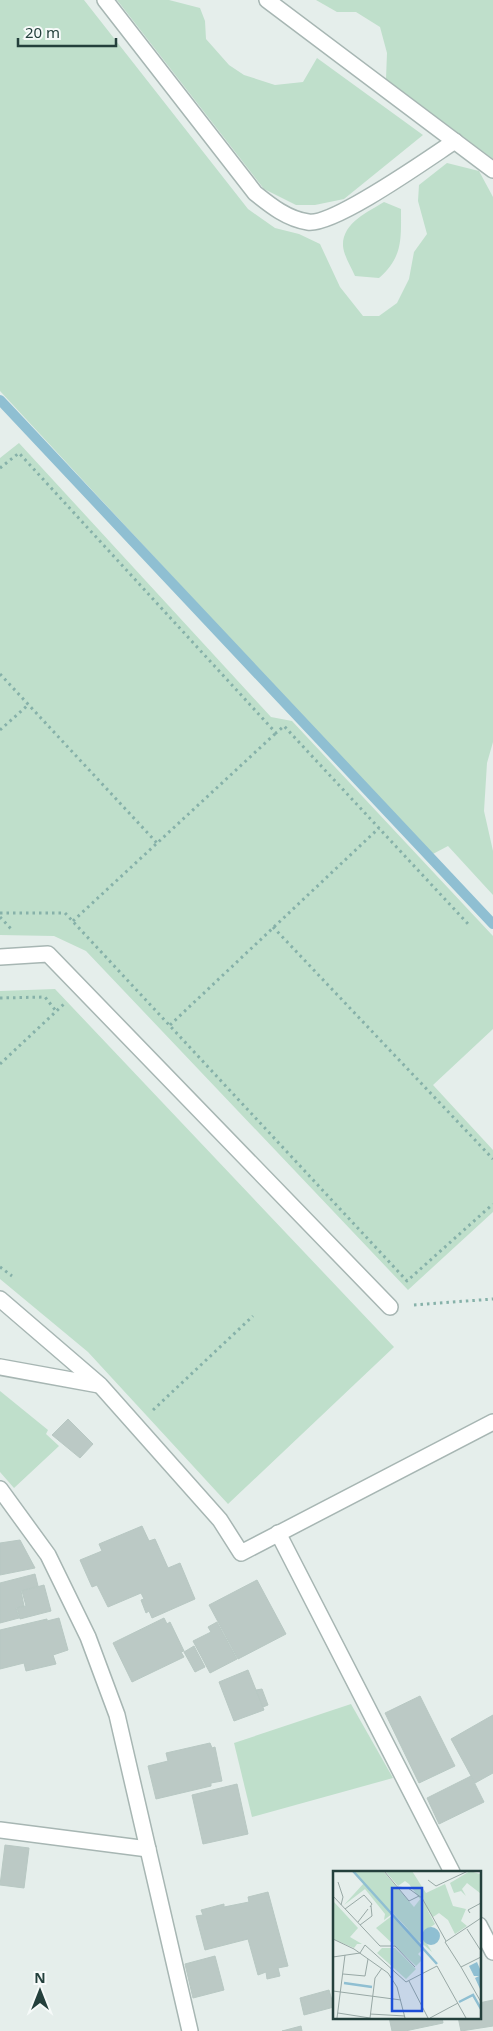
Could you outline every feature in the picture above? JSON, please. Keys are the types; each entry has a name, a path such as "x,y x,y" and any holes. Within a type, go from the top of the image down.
{"street":[{"path":"106,0 255,193 278,211 309,222 342,213 455,141"},
{"path":"267,0 493,170"},
{"path":"0,957 48,954 390,1307"},
{"path":"0,1299 100,1385 220,1520 241,1553 493,1422"},
{"path":"0,1367 100,1385"},
{"path":"0,1489 48,1555 88,1637 117,1715 190,2031"},
{"path":"278,1533 451,1871"},
{"path":"0,1830 148,1849"},
{"path":"480,1927 493,1952"}],"path":[{"path":"0,468 19,453 276,733"},
{"path":"0,674 157,843"},
{"path":"0,730 28,705"},
{"path":"73,921 284,726 469,925"},
{"path":"170,1025 379,828"},
{"path":"0,913 65,913 408,1281 493,1204"},
{"path":"273,927 493,1160"},
{"path":"0,1064 80,988"},
{"path":"0,998 45,997 56,1011"},
{"path":"390,1307 493,1299"},
{"path":"152,1410 253,1316"}],"green space":[{"path":"0,0 84,0 248,209 275,228 299,234 320,244 340,287 363,316 379,316 397,303 409,279 414,252 427,234 418,201 419,185 447,163 479,171 493,197 493,742 487,763 484,811 493,851 493,895 448,846 431,855 0,391"},
{"path":"117,0 169,0 200,8 205,21 206,39 229,65 244,75 275,85 303,82 317,58 423,135 344,199 315,205 296,205 264,189"},
{"path":"316,0 493,0 493,159 386,79 387,53 380,27 356,12 337,12"},
{"path":"384,202 401,209 401,229 397,255 393,263 379,278 355,276 345,254 344,238 351,225 357,219"},
{"path":"19,443 271,717 292,721 493,936 493,1029 433,1085 493,1150 493,1212 408,1290 86,951 54,936 0,935 0,458"},
{"path":"55,989 394,1347 228,1504 88,1352 0,1279 0,991"},
{"path":"0,1391 48,1430 46,1434 59,1446 14,1488 0,1472"},
{"path":"351,1704 393,1778 252,1817 234,1743"}],"building":[{"path":"68,1419 93,1444 80,1458 52,1435"},
{"path":"142,1526 149,1541 155,1539 168,1568 180,1563 195,1599 152,1618 149,1611 146,1613 141,1600 144,1599 141,1593 108,1607 97,1585 92,1587 80,1560 102,1551 99,1544"},
{"path":"20,1540 35,1568 0,1575 0,1543"},
{"path":"35,1574 38,1586 21,1591 24,1606 16,1608 19,1618 0,1623 0,1583"},
{"path":"257,1580 286,1634 238,1659 209,1605"},
{"path":"44,1585 51,1611 20,1619 17,1608 26,1606 22,1591"},
{"path":"59,1618 68,1650 53,1655 56,1664 26,1671 24,1663 0,1669 0,1630"},
{"path":"164,1618 167,1624 170,1622 184,1651 181,1652 184,1657 132,1682 113,1643"},
{"path":"217,1622 237,1659 210,1673 193,1641 211,1632 208,1627"},
{"path":"194,1646 205,1667 195,1672 184,1652"},
{"path":"248,1670 264,1710 234,1721 219,1682"},
{"path":"262,1689 268,1705 263,1707 256,1690"},
{"path":"420,1696 455,1766 419,1783 385,1713"},
{"path":"493,1715 493,1773 475,1783 451,1739"},
{"path":"210,1743 212,1748 215,1747 222,1781 211,1783 211,1786 156,1799 148,1766 168,1761 166,1753"},
{"path":"471,1776 484,1802 439,1824 427,1798"},
{"path":"237,1784 248,1834 203,1844 192,1795"},
{"path":"5,1845 29,1848 24,1888 0,1885"},
{"path":"268,1892 288,1966 278,1968 280,1976 267,1979 266,1972 258,1975 248,1939 205,1950 196,1916 203,1915 201,1910 224,1904 224,1907 249,1902 248,1897"},
{"path":"215,1956 224,1990 193,1998 185,1964"},
{"path":"329,1990 333,2007 304,2015 300,1998"},
{"path":"493,2000 493,2026 461,2031 458,2018 480,2018 480,2003"},
{"path":"389,2018 442,2018 443,2023 405,2031 392,2031"},
{"path":"301,2026 302,2031 282,2031"}],"waterway":[{"path":"0,400 493,924"}]}
